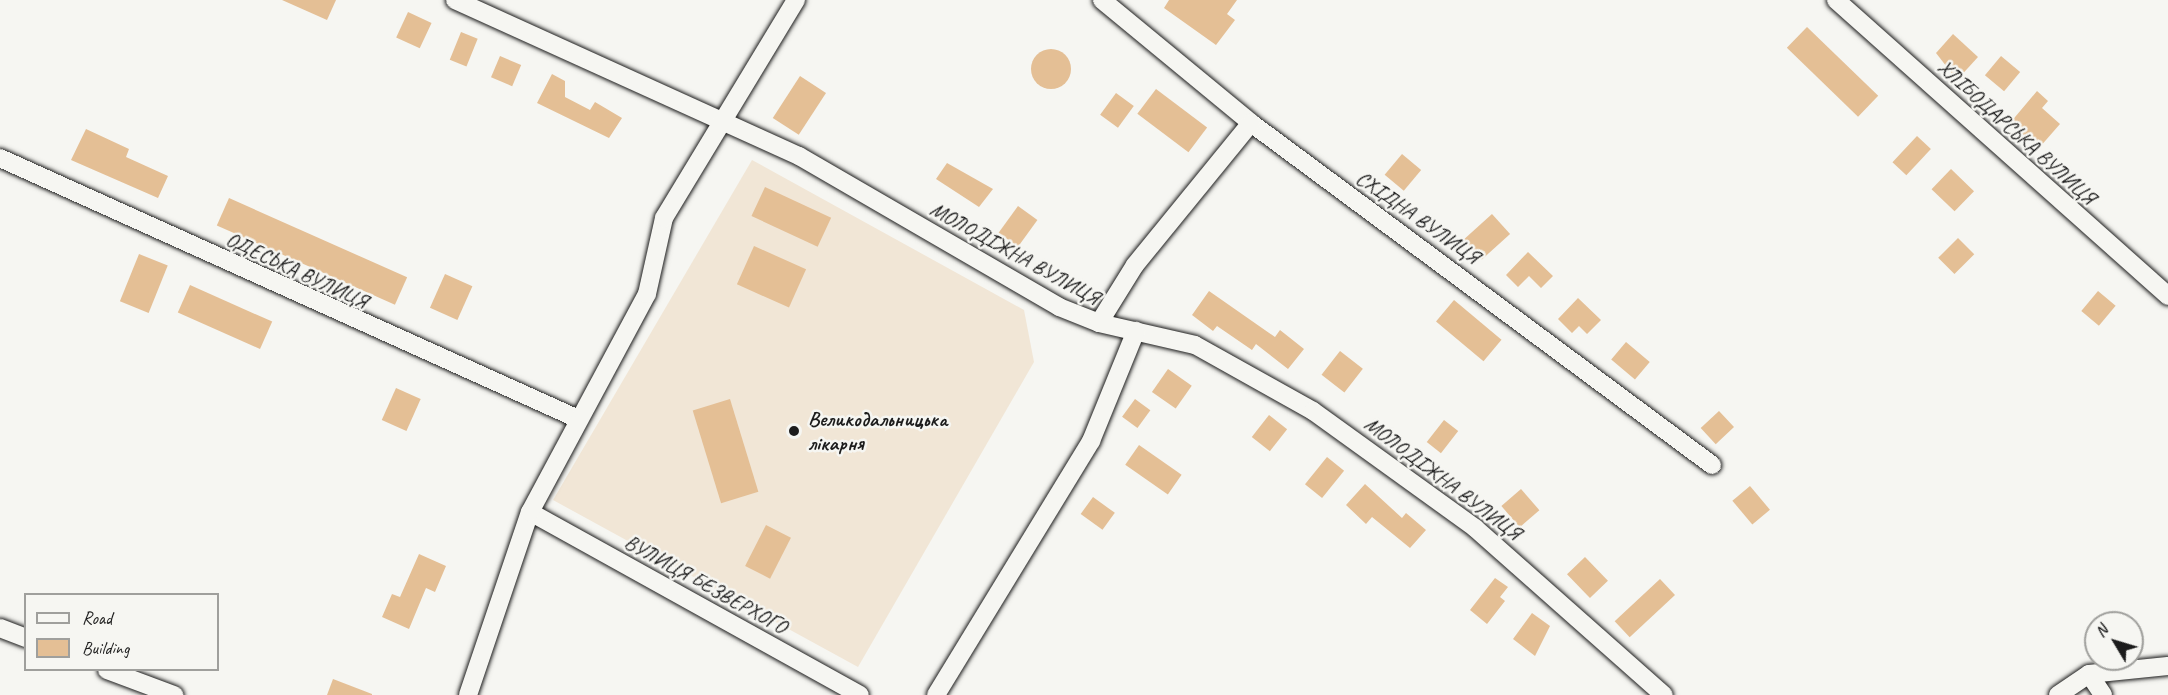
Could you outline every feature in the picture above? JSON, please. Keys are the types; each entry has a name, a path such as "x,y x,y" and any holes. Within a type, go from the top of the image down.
{"street":[{"name":"МОЛОДІЖНА ВУЛИЦЯ","path":"455,0 799,156 1059,307 1099,323 1195,345 1328,420 1475,528 1665,695"},
{"path":"468,695 530,512 576,418 647,294 664,218 719,121 796,0"},
{"name":"СХІДНА ВУЛИЦЯ","path":"1102,0 1251,123 1468,279 1712,465"},
{"name":"ХЛІБОДАРСЬКА ВУЛИЦЯ","path":"1836,0 2168,297"},
{"path":"1099,323 1135,265 1251,123"},
{"name":"ОДЕСЬКА ВУЛИЦЯ","path":"0,158 576,418"},
{"path":"936,695 1091,441 1136,331"},
{"name":"ВУЛИЦЯ БЕЗВЕРХОГО","path":"530,512 860,695"},
{"path":"0,628 24,637"},
{"path":"2058,695 2089,674 2168,666"},
{"path":"112,671 174,695"},
{"path":"2089,674 2103,695"}],"shaded area":[{"name":"Великодальницька лікарня","path":"752,160 1024,310 1034,362 858,667 553,500"}],"building":[{"path":"282,0 336,0 327,20"},
{"path":"1169,0 1237,0 1227,14 1235,20 1216,45 1164,8"},
{"path":"408,12 432,23 420,48 396,37"},
{"path":"1807,27 1878,96 1858,117 1787,48"},
{"path":"461,32 478,39 466,67 450,60"},
{"path":"1953,34 1978,57 1957,80 1936,53"},
{"path":"1051,49 1065,55 1071,69 1065,83 1051,89 1037,83 1031,69 1037,55"},
{"path":"500,56 521,65 512,86 491,77"},
{"path":"2001,56 2020,72 2004,91 1985,75"},
{"path":"552,74 565,81 565,97 590,110 595,102 622,118 609,138 537,103"},
{"path":"800,76 826,93 799,135 773,118"},
{"path":"1156,89 1207,128 1188,152 1137,114"},
{"path":"2037,91 2048,101 2042,108 2060,124 2039,148 2010,123"},
{"path":"1116,93 1134,106 1118,128 1100,115"},
{"path":"86,129 129,149 126,157 168,176 158,198 71,160"},
{"path":"1917,136 1931,149 1906,175 1892,162"},
{"path":"1402,154 1421,170 1404,191 1385,175"},
{"path":"947,163 993,189 979,207 936,179"},
{"path":"1951,169 1974,191 1955,211 1932,189"},
{"path":"765,187 831,218 818,247 751,216"},
{"path":"229,198 407,277 395,305 217,225"},
{"path":"1018,206 1037,220 1018,247 999,233"},
{"path":"1492,214 1510,234 1482,259 1464,239"},
{"path":"1958,238 1974,254 1954,274 1938,258"},
{"path":"754,246 806,269 789,308 737,284"},
{"path":"1528,252 1553,276 1541,288 1529,276 1518,287 1506,275"},
{"path":"139,254 168,266 149,313 120,301"},
{"path":"445,274 472,286 457,320 430,308"},
{"path":"190,285 272,322 260,349 178,312"},
{"path":"1209,291 1275,337 1280,330 1304,349 1288,369 1256,344 1252,350 1217,326 1213,331 1192,315"},
{"path":"2098,291 2116,306 2099,326 2081,311"},
{"path":"1578,298 1601,320 1587,334 1579,326 1572,333 1558,319"},
{"path":"1454,300 1501,340 1483,361 1436,321"},
{"path":"1626,342 1650,362 1635,380 1611,360"},
{"path":"1340,351 1363,369 1344,392 1322,375"},
{"path":"1168,369 1192,386 1176,409 1152,392"},
{"path":"396,388 421,399 406,431 382,420"},
{"path":"730,399 758,492 721,503 693,410"},
{"path":"1135,399 1150,410 1137,428 1122,417"},
{"path":"1719,411 1734,427 1716,444 1701,428"},
{"path":"1269,415 1287,429 1270,451 1252,437"},
{"path":"1444,420 1458,431 1441,453 1427,442"},
{"path":"1139,445 1182,475 1168,494 1125,465"},
{"path":"1327,457 1344,471 1322,498 1305,484"},
{"path":"1365,484 1402,518 1406,513 1426,530 1410,548 1372,517 1366,524 1346,505"},
{"path":"1750,486 1770,510 1752,525 1732,501"},
{"path":"1521,489 1539,510 1520,527 1501,506"},
{"path":"1093,497 1115,513 1102,530 1081,514"},
{"path":"766,525 791,538 770,579 745,566"},
{"path":"419,554 446,566 435,592 426,588 409,629 382,617 392,594 400,597"},
{"path":"1585,557 1608,581 1590,598 1567,574"},
{"path":"1495,578 1508,587 1500,597 1505,601 1487,624 1470,610"},
{"path":"1660,579 1675,595 1630,637 1615,621"},
{"path":"1532,613 1550,626 1535,656 1513,639"},
{"path":"333,679 372,694 372,695 327,695"}],"place":[{"name":"Великодальницька лікарня","path":"794,431"}]}
